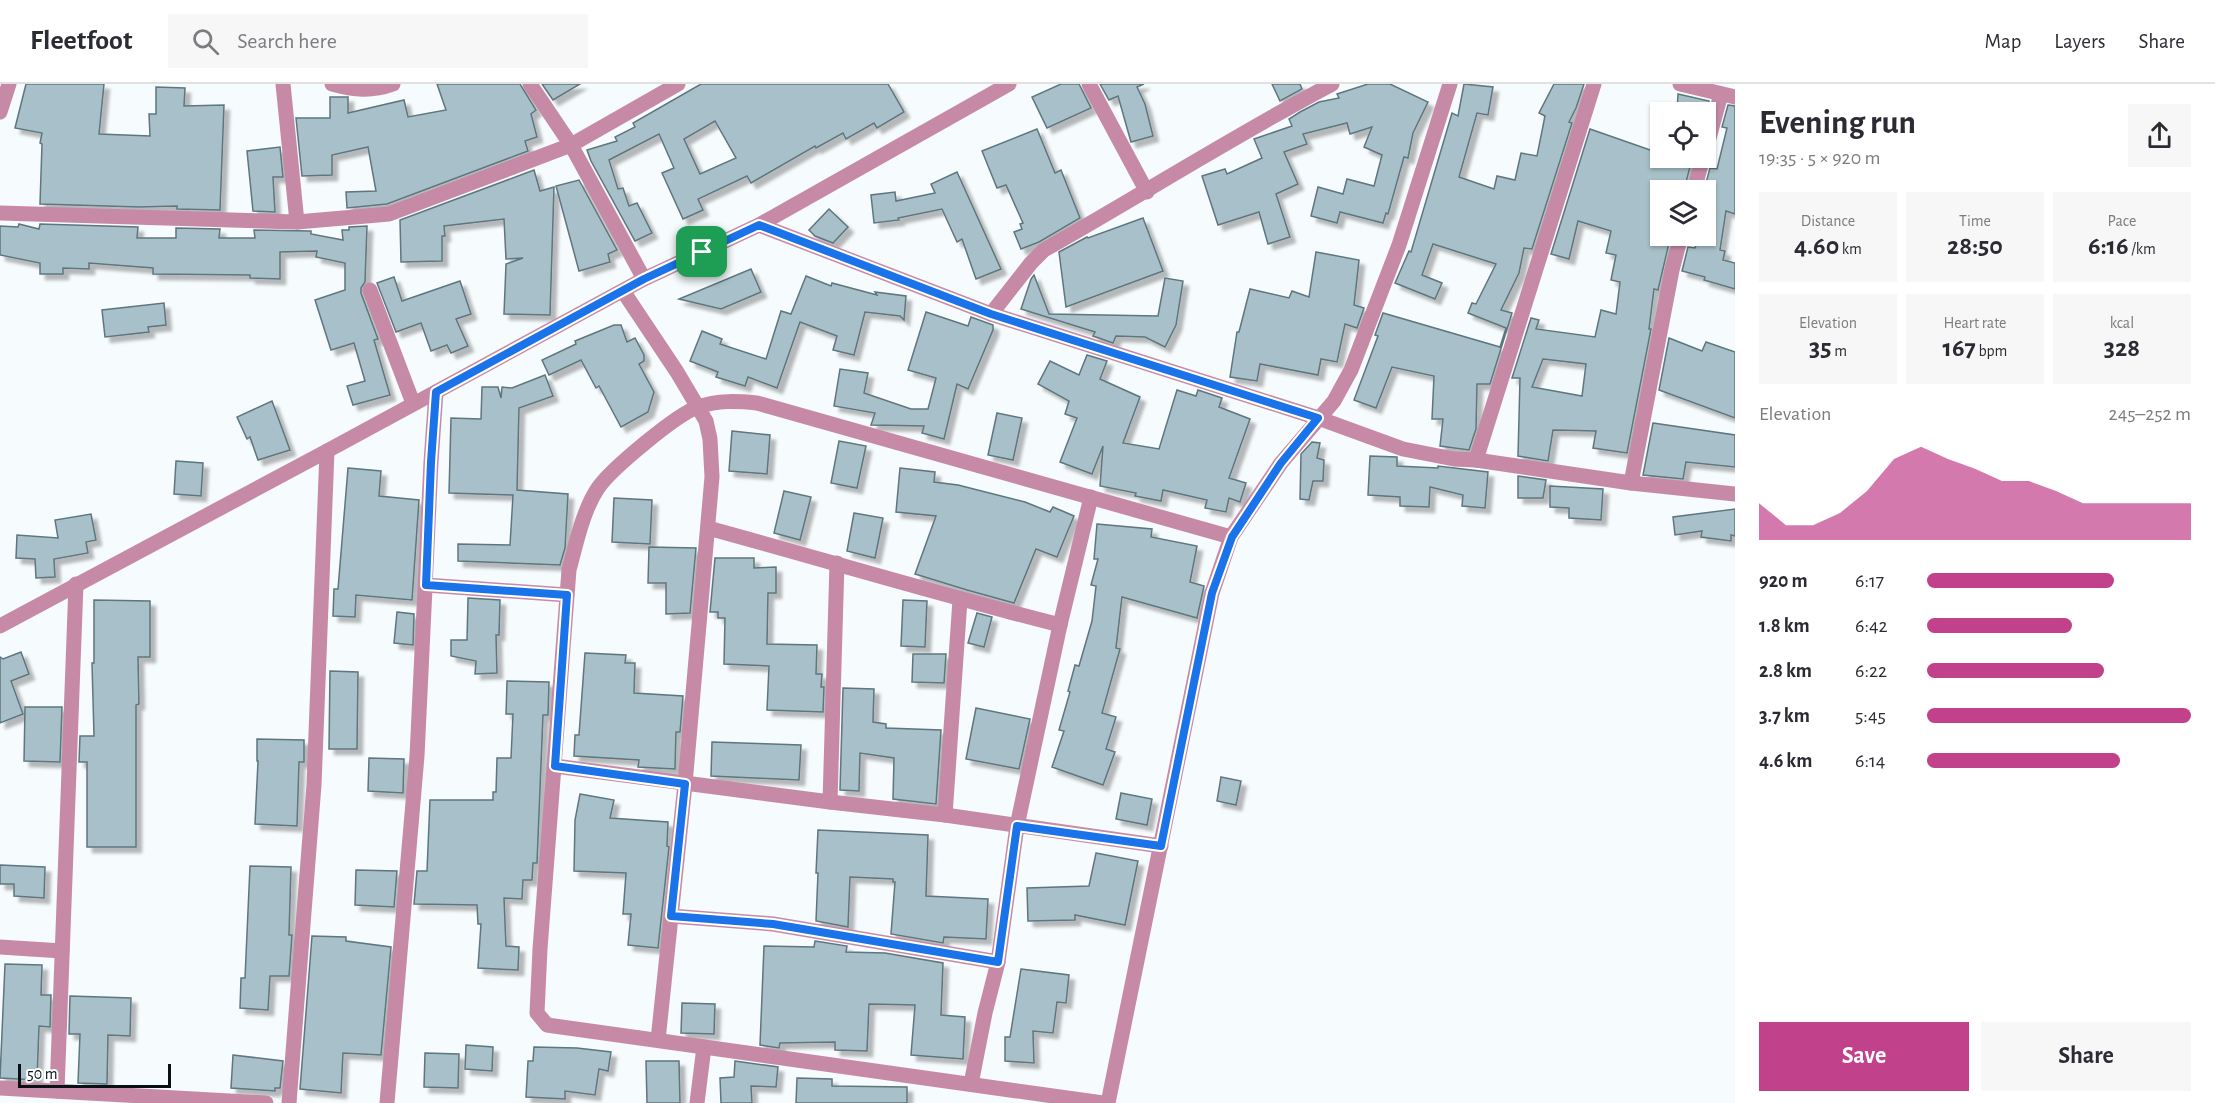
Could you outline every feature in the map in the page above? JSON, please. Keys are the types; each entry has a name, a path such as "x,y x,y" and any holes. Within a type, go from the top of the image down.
{"street":[{"path":"0,112 9,84"},
{"path":"283,84 297,222"},
{"path":"332,84 351,89 376,90 393,84"},
{"path":"530,84 571,145 644,279"},
{"path":"0,213 297,222 389,214 571,145 678,84"},
{"path":"0,626 644,279 759,225 1010,84"},
{"path":"1089,84 1147,192"},
{"path":"991,314 1044,250 1147,192 1268,118 1332,84"},
{"path":"1232,537 757,403 725,400 696,407 625,459 598,488 582,524 569,570 537,1013 546,1025 1106,1103 1212,593 1232,537 1281,463 1334,401 1351,370 1399,245 1450,84"},
{"path":"1476,460 1594,84"},
{"path":"1680,84 1728,95 1716,124"},
{"path":"759,225 991,314 1318,418 1403,449 1454,459 1476,460 1631,483 1735,494"},
{"path":"1631,483 1678,246"},
{"path":"370,290 413,404"},
{"path":"623,291 706,421 710,439 712,477 685,784 658,1040"},
{"path":"387,1103 417,756 436,392"},
{"path":"289,1103 314,785 327,451"},
{"path":"971,1084 998,962 1017,826 1060,625 1091,497"},
{"path":"708,528 960,600 1060,625"},
{"path":"830,802 837,563"},
{"path":"57,1091 76,584"},
{"path":"426,585 567,595"},
{"path":"945,815 960,600"},
{"path":"555,766 945,815 1161,846"},
{"path":"671,916 773,924 998,962"},
{"path":"0,947 62,951"},
{"path":"697,1103 704,1047"},
{"path":"0,1088 266,1103"}],"building":[{"path":"26,84 104,84 99,134 150,136 149,114 156,114 156,87 185,88 184,106 224,105 220,210 177,209 177,206 40,204 42,133 15,128"},
{"path":"437,84 520,84 536,110 531,114 537,137 525,141 528,151 387,204 347,208 346,192 376,191 368,147 332,155 332,175 302,176 296,118 330,118 330,97 348,97 348,113 404,100 408,117 446,110"},
{"path":"542,84 580,84 553,100"},
{"path":"701,84 888,84 904,112 877,128 874,123 846,139 843,133 816,148 815,146 751,183 747,176 698,199 703,210 683,219 662,173 674,168 659,134 609,160 618,189 623,188 629,206 637,203 652,233 635,241 587,150 617,141 615,137 635,127 633,123","holes":["715,121 736,158 700,174 684,139"]},
{"path":"1061,84 1079,84 1091,108 1047,128 1032,97"},
{"path":"1100,84 1144,84 1137,87 1145,104 1153,136 1131,142 1118,96 1109,100"},
{"path":"1272,84 1300,84 1302,89 1280,101"},
{"path":"1368,84 1390,84 1428,102 1413,133 1408,158 1404,157 1388,214 1386,213 1383,223 1340,212 1337,223 1311,216 1318,187 1343,194 1347,179 1374,186 1382,155 1364,147 1372,127 1350,134 1347,123 1303,134 1307,144 1284,152 1298,184 1276,194 1290,237 1268,244 1259,212 1218,225 1202,176 1225,169 1227,174 1262,158 1254,139 1292,126 1289,119 1319,102 1339,98 1337,94"},
{"path":"1464,84 1493,87 1488,115 1477,113 1459,177 1494,189 1497,176 1515,180 1521,153 1537,156 1545,116 1539,113 1554,84 1584,84 1569,122 1572,123 1532,249 1524,248 1519,273 1501,310 1512,313 1490,384 1477,384 1476,429 1469,450 1440,446 1443,419 1432,419 1434,376 1392,367 1376,408 1354,400 1378,336 1375,335 1383,313 1500,347 1506,328 1468,313 1472,303 1476,304 1496,264 1433,244 1422,275 1442,283 1435,299 1395,283 1409,251 1411,252 1452,113 1458,116"},
{"path":"1678,94 1709,101 1709,102 1678,102"},
{"path":"1728,105 1735,106 1735,214 1726,211 1720,250 1725,251 1723,260 1735,263 1735,289 1682,271 1688,247 1716,246 1716,180 1707,180 1710,168 1717,169 1727,128 1722,127"},
{"path":"1037,129 1055,173 1061,170 1080,218 1039,242 1021,249 1014,232 1022,229 1020,224 1023,223 1006,185 997,188 982,151"},
{"path":"1590,129 1650,150 1650,168 1690,168 1687,180 1650,180 1650,246 1668,246 1658,290 1654,289 1649,329 1651,329 1627,453 1593,448 1596,431 1553,430 1548,461 1518,456 1520,378 1512,378 1531,318 1539,320 1536,329 1595,337 1601,310 1616,314 1620,282 1611,280 1616,255 1606,253 1611,231 1578,221 1569,259 1551,254","holes":["1543,359 1586,364 1582,396 1532,387"]},
{"path":"280,147 283,177 273,177 275,212 253,211 247,151"},
{"path":"534,170 540,191 554,187 550,315 504,314 506,264 523,258 506,259 504,219 444,226 442,261 401,262 400,220"},
{"path":"957,172 1001,269 976,279 962,239 957,242 942,209 898,218 899,220 874,223 871,195 895,192 896,201 935,193 931,184"},
{"path":"579,180 617,250 608,254 610,262 579,271 556,186"},
{"path":"829,209 848,227 833,243 815,236 809,230"},
{"path":"1143,218 1163,271 1066,307 1059,252 1087,237"},
{"path":"19,224 39,229 40,224 138,227 137,238 176,238 176,228 220,229 219,238 255,238 254,230 311,231 311,234 343,240 342,230 349,230 349,227 367,226 365,282 361,293 378,339 374,340 390,395 353,405 347,386 365,381 354,343 331,350 315,300 345,290 345,263 316,257 317,251 280,252 280,279 250,278 250,275 153,274 153,268 89,263 89,269 63,268 63,274 40,274 40,263 0,255 0,226 18,227"},
{"path":"1316,252 1359,260 1354,305 1364,308 1357,328 1345,324 1337,362 1321,359 1318,375 1260,364 1257,381 1230,377 1237,332 1239,332 1250,289 1289,298 1292,291 1309,297"},
{"path":"751,269 761,292 721,309 679,299"},
{"path":"1034,275 1049,314 1158,316 1165,278 1183,281 1176,325 1165,347 1145,337 1116,336 1113,343 1093,336 1095,332 1021,309"},
{"path":"806,276 831,286 832,283 877,295 875,292 906,296 904,320 900,316 865,312 854,355 833,350 837,336 800,322 777,388 748,377 745,386 716,377 718,372 690,361 702,331 722,339 720,344 766,359 781,311 791,314"},
{"path":"394,277 402,301 460,281 471,314 456,319 468,346 451,353 447,345 431,351 421,323 396,332 377,283"},
{"path":"164,303 166,325 148,327 149,332 105,337 102,310"},
{"path":"926,312 968,326 971,317 993,325 993,330 968,389 957,384 944,439 922,433 924,426 871,425 875,413 834,406 840,369 868,373 864,393 911,409 928,409 936,378 908,370"},
{"path":"614,325 621,325 627,342 635,338 644,355 644,361 639,364 654,392 648,412 621,427 599,386 596,388 581,360 549,375 542,360 576,344 575,341"},
{"path":"1669,338 1702,351 1706,342 1735,352 1735,418 1659,390"},
{"path":"1087,355 1107,361 1100,379 1140,397 1123,443 1159,449 1177,390 1196,396 1198,390 1222,398 1219,407 1250,419 1229,478 1246,483 1240,502 1229,498 1226,512 1205,508 1207,500 1163,490 1161,501 1100,486 1103,446 1092,474 1060,462 1077,418 1065,414 1069,401 1038,384 1050,361 1079,375"},
{"path":"545,375 553,396 519,408 517,490 568,494 565,548 560,565 458,561 458,544 510,545 513,495 449,493 451,418 481,419 482,387 498,387 501,398 502,387 512,388"},
{"path":"272,401 290,450 258,460 250,437 247,439 237,417"},
{"path":"997,413 1022,418 1013,460 988,455"},
{"path":"1653,423 1735,435 1735,467 1686,462 1683,479 1643,475"},
{"path":"732,431 770,435 767,474 729,471"},
{"path":"839,441 866,446 857,488 831,483"},
{"path":"1312,442 1320,443 1317,458 1324,460 1323,481 1313,481 1309,500 1300,499 1301,454"},
{"path":"1370,456 1397,457 1397,466 1438,468 1438,466 1488,472 1485,508 1462,506 1463,495 1430,487 1429,507 1400,506 1400,497 1368,495"},
{"path":"176,461 203,463 201,496 174,494"},
{"path":"348,468 381,471 379,496 419,500 412,600 356,595 355,617 333,616 334,589 338,589"},
{"path":"900,468 935,472 934,482 958,485 1025,502 1050,512 1053,507 1074,516 1057,557 1036,549 1014,603 915,574 936,516 896,512"},
{"path":"1518,476 1546,480 1543,498 1518,498"},
{"path":"1550,486 1603,489 1601,520 1569,518 1569,508 1550,507"},
{"path":"784,491 811,497 800,540 774,533"},
{"path":"614,498 652,500 650,544 612,542"},
{"path":"1735,509 1735,536 1731,535 1731,541 1701,537 1702,531 1675,535 1673,517"},
{"path":"854,513 883,518 875,558 847,551"},
{"path":"91,514 96,540 86,542 88,553 54,559 55,577 36,578 35,559 16,558 17,535 58,538 55,520"},
{"path":"1097,524 1152,529 1151,537 1197,546 1190,582 1204,586 1197,618 1122,597 1116,648 1120,649 1102,713 1116,717 1106,749 1115,752 1103,785 1052,767 1064,731 1059,730 1075,665 1079,666 1092,621 1096,586 1091,585 1098,559 1094,559"},
{"path":"649,547 696,548 690,613 666,614 666,583 648,583"},
{"path":"715,558 754,558 754,568 776,567 776,593 768,593 767,644 817,645 816,674 822,674 823,712 767,710 769,666 724,664 725,618 718,618 718,612 710,612"},
{"path":"468,598 500,600 499,635 496,635 497,673 475,674 476,661 451,656 451,640 467,640"},
{"path":"94,600 150,601 150,657 138,657 136,847 87,847 87,762 79,762 80,736 94,736 92,663 94,663"},
{"path":"903,600 927,601 925,647 901,646"},
{"path":"397,612 414,614 413,645 394,643"},
{"path":"977,613 992,617 984,647 968,643"},
{"path":"21,652 29,674 11,681 23,714 0,723 0,657 3,659"},
{"path":"585,653 626,655 625,663 635,663 634,693 683,696 680,732 676,732 675,769 638,767 639,760 574,756 575,735 579,735"},
{"path":"913,654 946,654 944,683 912,682"},
{"path":"330,671 358,672 357,749 329,749"},
{"path":"507,681 549,682 548,715 543,715 537,863 533,863 532,880 523,880 522,899 504,898 506,946 519,947 518,970 478,968 481,924 478,924 477,905 414,904 417,871 427,871 430,800 493,800 493,792 496,792 497,758 511,758 513,714 506,714"},
{"path":"843,688 874,689 873,722 886,724 886,728 941,730 936,804 893,799 894,758 860,753 859,791 840,790"},
{"path":"25,707 62,707 60,762 24,761"},
{"path":"976,708 1030,719 1019,769 966,759"},
{"path":"257,739 304,740 304,762 299,762 297,826 255,824"},
{"path":"712,742 801,745 799,780 711,776"},
{"path":"369,758 404,759 403,793 368,791"},
{"path":"1221,777 1241,781 1236,805 1217,801"},
{"path":"1121,793 1152,799 1147,825 1116,819"},
{"path":"580,794 614,800 610,818 668,822 667,846 669,847 658,948 628,945 631,914 623,914 626,873 574,871 575,820"},
{"path":"818,830 928,835 926,896 988,899 986,939 944,937 943,943 891,934 895,882 893,879 850,877 848,927 816,921"},
{"path":"1096,853 1138,861 1125,925 1075,915 1075,920 1028,921 1027,888 1089,886"},
{"path":"0,865 45,867 44,898 14,896 14,884 0,884"},
{"path":"250,866 291,867 289,935 292,935 289,976 270,976 268,1010 240,1008 241,978 245,978"},
{"path":"356,870 397,871 394,907 355,905"},
{"path":"312,936 346,937 346,941 391,947 381,1055 343,1053 341,1093 300,1089"},
{"path":"815,941 847,946 846,952 885,953 943,963 941,1015 965,1017 963,1059 911,1055 915,1005 869,1004 867,1051 835,1050 835,1042 780,1043 779,1048 760,1045 764,946 814,947"},
{"path":"5,964 42,965 41,995 51,995 50,1027 39,1026 37,1080 0,1078"},
{"path":"1021,969 1069,975 1066,1003 1057,1002 1053,1033 1033,1031 1034,1063 1005,1061 1005,1037 1010,1037"},
{"path":"70,996 131,998 130,1036 108,1035 107,1084 78,1083 80,1034 69,1034"},
{"path":"682,1003 715,1004 714,1034 681,1033"},
{"path":"466,1045 493,1047 492,1071 465,1069"},
{"path":"534,1047 611,1052 608,1071 599,1069 595,1095 565,1091 565,1099 526,1097 528,1061 533,1061"},
{"path":"425,1053 459,1054 458,1088 424,1087"},
{"path":"233,1055 283,1061 280,1088 275,1088 275,1091 231,1088"},
{"path":"646,1061 679,1061 680,1103 647,1103"},
{"path":"735,1061 778,1067 776,1087 751,1086 752,1103 721,1103 720,1078 734,1077"},
{"path":"797,1078 832,1079 832,1086 907,1087 907,1103 796,1103"}],"route":[{"path":"759,225 991,314 1318,418 1281,463 1232,537 1212,593 1161,846 1017,826 998,962 773,924 671,916 685,784 555,766 567,595 426,585 436,392 644,279 702,252 759,225"}]}
